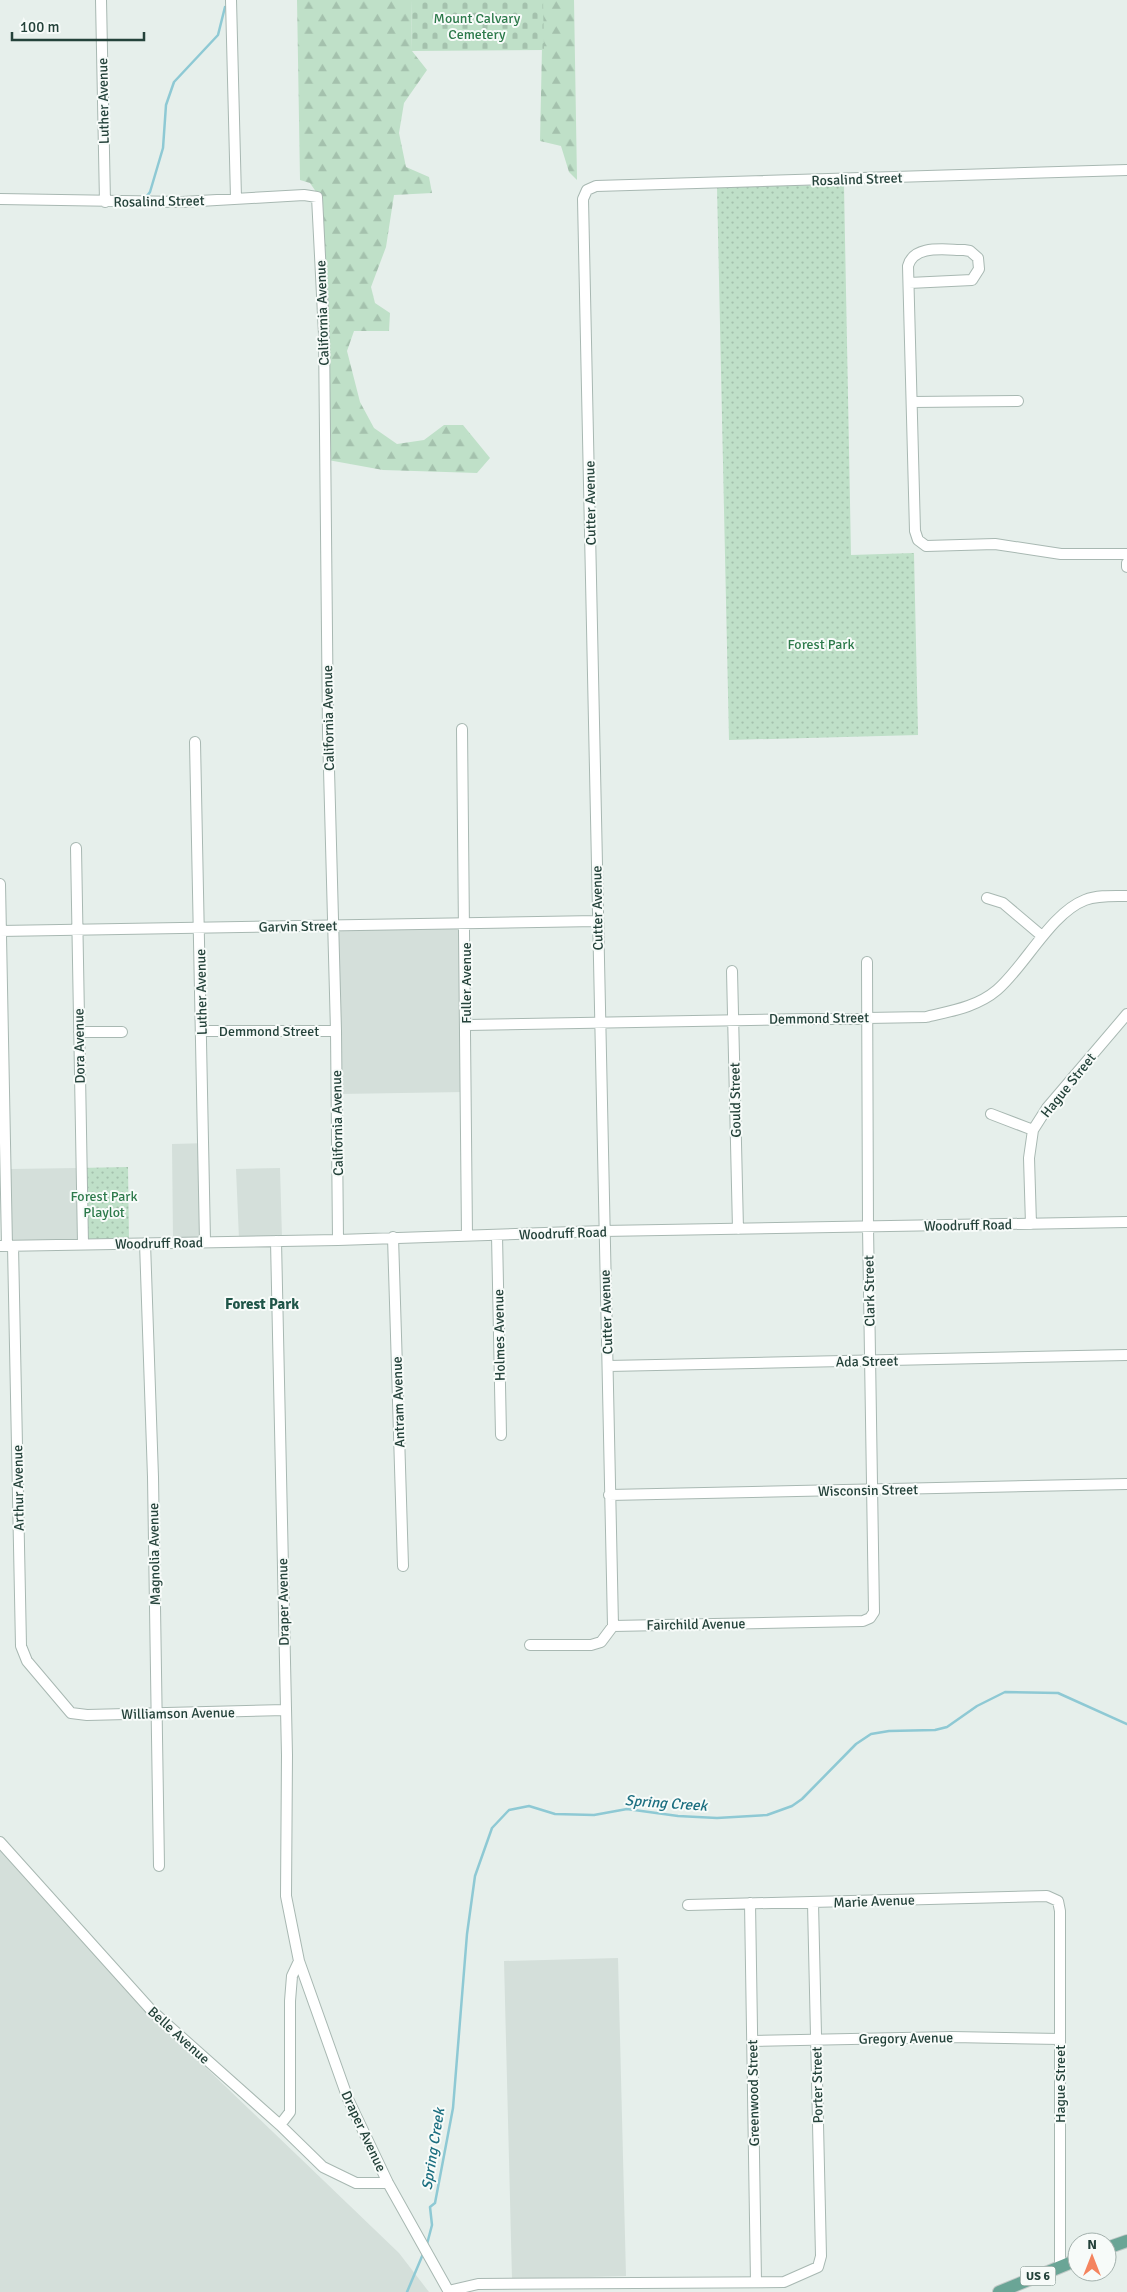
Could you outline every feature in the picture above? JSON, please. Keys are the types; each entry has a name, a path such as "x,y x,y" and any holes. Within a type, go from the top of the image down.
{"main road":[{"name":"US 6","path":"999,2292 1067,2264"}],"street":[{"name":"Luther Avenue","path":"101,0 105,202"},
{"path":"231,0 236,198"},
{"name":"Rosalind Street","path":"587,190 596,186 688,185 1127,170"},
{"name":"Cutter Avenue","path":"587,190 583,199 583,209 613,1626"},
{"name":"Rosalind Street","path":"0,199 182,202 304,195 317,197"},
{"name":"California Avenue","path":"317,197 324,334 328,742 336,1031 338,1240"},
{"path":"909,283 963,282 972,280 979,269 978,258 970,251 964,250 921,251 910,258 908,266 915,531 918,540 926,546 995,544 1061,554 1127,554"},
{"path":"912,402 1018,401"},
{"name":"Fuller Avenue","path":"462,729 467,1236"},
{"name":"Luther Avenue","path":"195,742 201,927 205,1241"},
{"name":"Dora Avenue","path":"76,848 83,1244"},
{"name":"Arthur Avenue","path":"0,884 3,1171 21,1646 27,1661 71,1713"},
{"name":"Demmond Street","path":"466,1025 926,1017 966,1008 995,991 1014,974 1042,936 1065,913 1084,900 1106,896 1127,896"},
{"path":"986,898 1003,903 1042,936"},
{"name":"Garvin Street","path":"0,931 597,921"},
{"name":"Clark Street","path":"867,962 868,1227 874,1490 874,1612 870,1618"},
{"name":"Gould Street","path":"732,971 738,1229"},
{"name":"Hague Street","path":"1031,1224 1029,1158 1033,1130 1047,1108 1127,1014"},
{"name":"Demmond Street","path":"202,1031 336,1031"},
{"path":"79,1032 122,1032"},
{"path":"991,1114 1033,1130"},
{"name":"Woodruff Road","path":"7,1246 338,1240 604,1231 1127,1222"},
{"name":"Holmes Avenue","path":"497,1235 500,1435"},
{"name":"Antram Avenue","path":"394,1238 402,1566"},
{"name":"Draper Avenue","path":"276,1241 285,1710 286,1896 299,1962 348,2099 388,2183 449,2292"},
{"name":"Magnolia Avenue","path":"145,1243 153,1477 159,1866"},
{"name":"Ada Street","path":"608,1366 1127,1355"},
{"name":"Wisconsin Street","path":"609,1495 1127,1484"},
{"name":"Fairchild Avenue","path":"613,1626 863,1621 870,1618"},
{"path":"530,1645 591,1645 601,1642 613,1626"},
{"name":"Williamson Avenue","path":"71,1713 87,1715 285,1710"},
{"name":"Belle Avenue","path":"0,1842 152,2011 280,2125 323,2167 356,2183 388,2183"},
{"name":"Marie Avenue","path":"688,1905 1046,1896 1058,1901"},
{"name":"Hague Street","path":"1058,1901 1060,1911 1060,2267"},
{"name":"Porter Street","path":"784,2287 818,2268 821,2256 813,1903"},
{"name":"Greenwood Street","path":"750,1904 756,2282"},
{"name":"Draper Avenue","path":"280,2125 290,2112 290,2001 292,1976 299,1962"},
{"name":"Gregory Avenue","path":"752,2041 816,2039 1060,2039"},
{"path":"449,2292 478,2284 756,2282 784,2287"}],"shaded area":[{"path":"463,925 464,1092 339,1094 335,927"},
{"path":"209,1143 210,1239 173,1239 172,1144"},
{"path":"78,1168 80,1241 12,1242 11,1169"},
{"path":"280,1168 282,1238 239,1239 236,1169"},
{"path":"0,1843 147,2011 399,2253 429,2292 0,2292"},
{"path":"618,1958 626,2276 512,2279 504,1961"}],"green space":[{"path":"297,0 411,0 412,51 427,70 404,103 399,133 406,167 429,177 432,193 394,195 386,247 371,287 375,303 390,313 389,331 354,331 347,351 360,402 374,428 397,444 424,440 444,425 463,425 490,458 477,473 383,470 328,460 323,202 310,183 300,180"},
{"name":"Mount Calvary Cemetery","path":"411,0 543,0 544,50 412,51"},
{"path":"543,0 574,0 577,180 569,172 561,146 540,141"},
{"name":"Forest Park","path":"844,185 851,555 914,553 918,735 729,740 717,187"},
{"name":"Forest Park Playlot","path":"128,1167 129,1240 80,1241 78,1168"}],"waterway":[{"path":"147,196 150,192 163,148 166,105 174,82 218,35 225,7"},
{"name":"Spring Creek","path":"427,2244 432,2225 430,2207 435,2203 453,2108 467,1934 475,1876 492,1828 509,1810 529,1806 555,1814 594,1815 627,1809 678,1816 717,1818 767,1815 792,1806 802,1799 856,1744 871,1734 889,1731 935,1730 947,1727 977,1706 1005,1692 1058,1693 1127,1724"},
{"name":"Spring Creek","path":"407,2292 423,2254"}],"district":[{"name":"Forest Park","path":"262,1304"}]}
